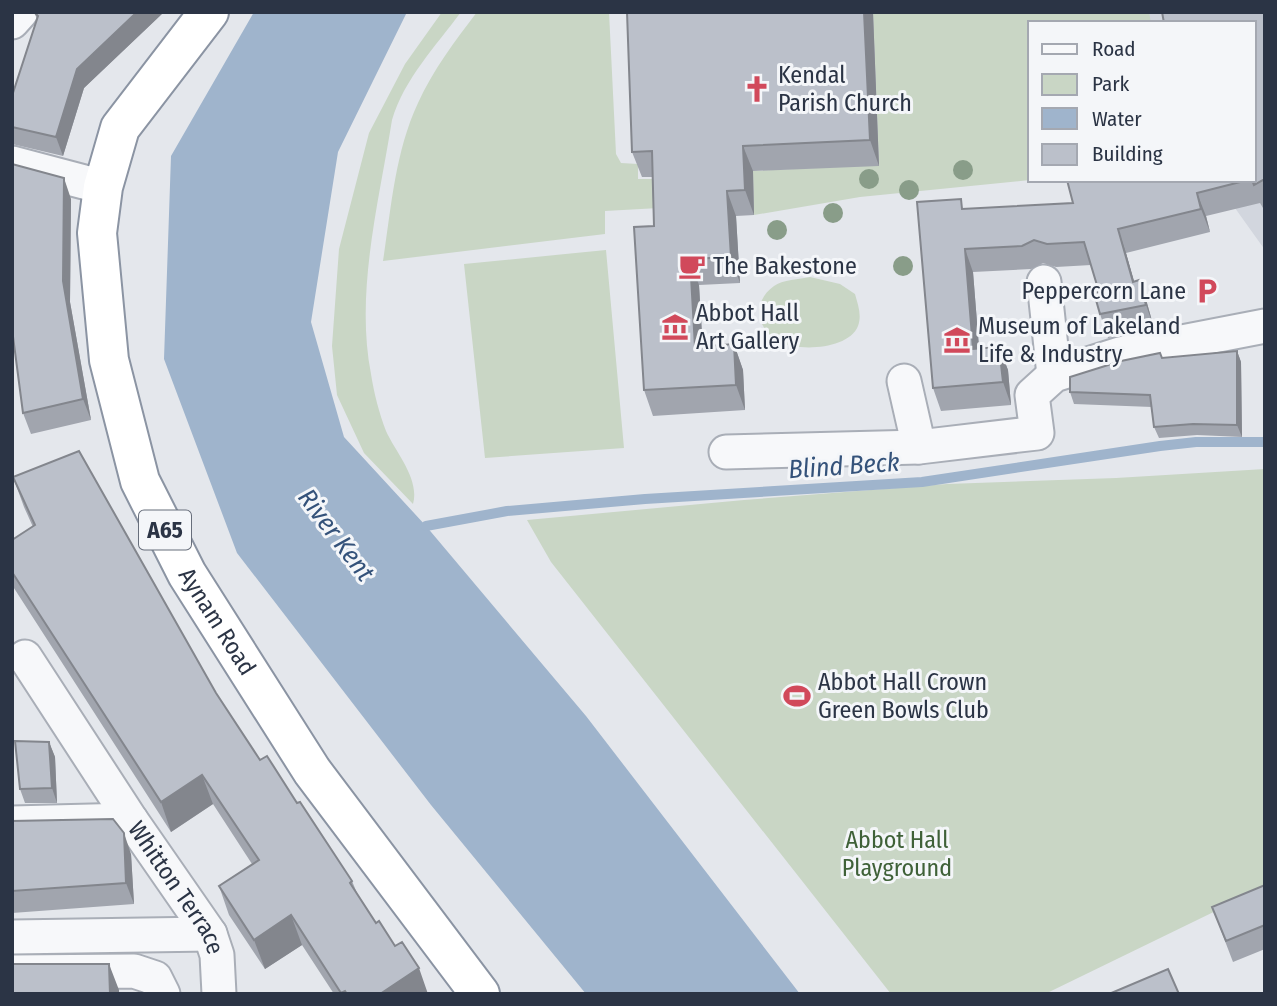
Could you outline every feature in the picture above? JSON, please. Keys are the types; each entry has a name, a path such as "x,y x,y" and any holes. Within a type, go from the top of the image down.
{"highway":[{"name":"Aynam Road","path":"209,12 120,128 103,187 97,233 109,360 140,481 187,574 313,771 480,994"}],"street":[{"path":"12,22 21,12"},
{"path":"12,163 103,187"},
{"path":"1044,282 1054,374"},
{"path":"726,453 919,447 1037,433 1032,395 1054,374 1120,354 1265,326"},
{"path":"904,381 919,447"},
{"path":"25,657 131,820"},
{"name":"Whitton Terrace","path":"12,823 131,820 210,934 217,955 219,994"},
{"path":"12,937 210,934"},
{"path":"12,972 134,971 155,978 163,994"}],"shaded area":[{"path":"1105,12 1265,12 1265,250 1216,182 1256,182 1256,21 1109,21"}],"green space":[{"path":"442,12 461,12 431,50 397,105 375,215 367,279 367,343 374,388 386,431 410,476 413,504 364,453 337,395 332,346 339,249 369,133 405,64"},
{"path":"477,12 609,12 616,154 621,163 638,164 638,179 657,179 659,208 605,211 605,234 383,261 395,181 410,122 437,67"},
{"path":"873,12 1149,12 1151,21 1028,21 1028,180 860,197 754,215 753,171 879,165"},
{"path":"606,250 624,448 485,458 464,264"},
{"path":"810,277 840,284 855,294 859,322 853,334 845,340 823,346 799,347 780,342 766,331 762,324 762,300 774,286"},
{"name":"Abbot Hall Playground","path":"1265,469 1265,887 1045,994 891,994 551,562 527,520 947,484"}],"water":[{"name":"River Kent","path":"254,12 407,12 338,152 311,322 344,437 426,526 586,716 800,994 586,994 431,805 237,553 164,359 171,156"}],"building":[{"path":"34,12 137,12 77,69 56,137 12,127 12,96 38,16"},
{"name":"Kendal Parish Church","path":"627,12 864,12 870,140 743,146 745,190 727,191 731,257 690,259 695,347 734,344 736,385 644,390 634,227 654,226 652,151 632,152"},
{"path":"1162,12 1265,12 1265,179 1254,185 1253,182 1256,182 1256,21 1164,21"},
{"path":"12,164 64,178 63,281 83,399 23,413 12,329"},
{"path":"1068,182 1240,182 1197,193 1201,209 1118,229 1133,282 1139,280 1146,305 1100,314 1094,293 1099,292 1084,242 1047,244 1034,240 1022,246 965,249 973,349 999,347 1003,382 933,388 917,202 961,199 962,209 1073,203"},
{"path":"1237,351 1237,425 1154,427 1150,395 1070,392 1070,377 1121,361 1160,353 1162,358"},
{"path":"79,451 216,693 260,760 267,756 352,881 350,883 376,923 379,921 395,946 402,942 419,968 380,994 347,994 345,991 341,993 291,915 254,940 219,886 259,860 202,775 161,802 12,572 12,540 35,525 13,477"},
{"path":"15,741 49,742 52,788 20,789"},
{"path":"113,819 124,833 126,883 12,891 12,821"},
{"path":"1265,885 1265,925 1226,941 1212,907"},
{"path":"12,964 109,964 110,994 12,994"},
{"path":"1168,969 1179,994 1109,994"}],"waterway":[{"name":"Blind Beck","path":"426,526 507,511 645,499 922,482 1196,442 1265,442"}],"place":[{"name":"Kendal Parish Church","path":"757,89"},
{"name":"The Bakestone","path":"692,266"},
{"name":"Peppercorn Lane","path":"1207,291"},
{"name":"Abbot Hall Art Gallery","path":"675,327"},
{"name":"Museum of Lakeland Life & Industry","path":"957,340"},
{"name":"Abbot Hall Crown Green Bowls Club","path":"797,696"}]}
